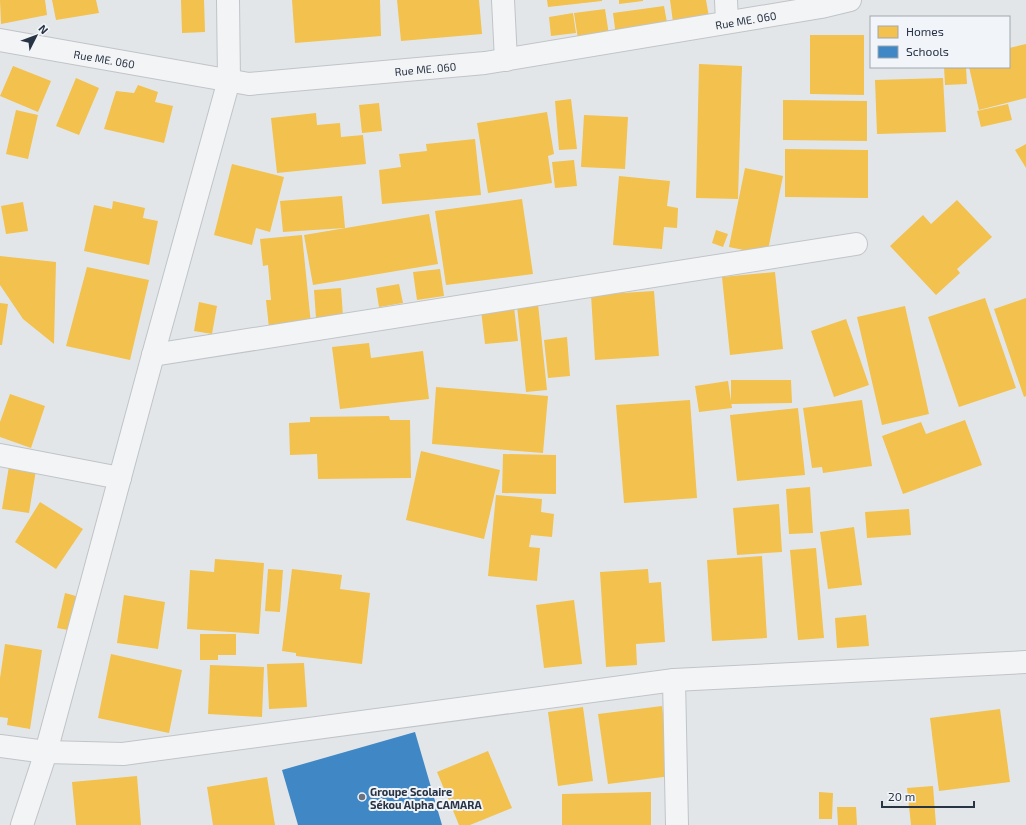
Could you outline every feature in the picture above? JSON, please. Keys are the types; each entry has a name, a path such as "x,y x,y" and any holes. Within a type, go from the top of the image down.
{"street":[{"path":"22,825 46,752 229,80 228,0"},
{"path":"503,0 506,60"},
{"path":"726,0 727,22"},
{"name":"Rue ME. 060","path":"0,40 249,84 506,60 821,7 850,0"},
{"path":"153,355 856,244"},
{"path":"0,455 120,478"},
{"path":"0,746 46,752 123,754 674,680 1026,662"},
{"path":"674,680 678,825"}],"building: Homes":[{"path":"0,0 45,0 47,15 1,24"},
{"path":"52,0 96,0 99,13 56,20"},
{"path":"181,0 204,0 205,32 182,33"},
{"path":"292,0 380,0 381,36 295,43"},
{"path":"397,0 479,0 482,34 401,41"},
{"path":"547,0 602,0 602,1 548,7"},
{"path":"619,0 643,0 643,1 619,4"},
{"path":"670,0 706,0 709,17 673,22"},
{"path":"664,6 668,28 616,36 613,13"},
{"path":"605,9 609,35 578,39 574,13"},
{"path":"573,13 576,33 551,36 549,17"},
{"path":"810,35 864,35 864,95 810,94"},
{"path":"1026,44 1026,98 979,110 969,68 1010,68 1010,48"},
{"path":"699,64 742,66 738,199 696,198"},
{"path":"13,66 51,81 38,112 0,96"},
{"path":"944,68 966,68 967,84 945,85"},
{"path":"76,78 99,88 79,135 56,126"},
{"path":"943,78 946,132 877,134 875,80"},
{"path":"138,85 158,92 155,102 173,106 164,143 104,129 116,91 134,93"},
{"path":"571,99 577,149 559,150 555,101"},
{"path":"783,100 867,101 867,141 783,140"},
{"path":"379,103 382,131 362,133 359,105"},
{"path":"1008,104 1012,120 981,127 977,111"},
{"path":"16,110 38,115 28,159 6,154"},
{"path":"547,112 554,154 548,156 552,183 488,193 477,123"},
{"path":"316,113 317,125 340,123 341,137 363,135 366,164 277,173 271,118"},
{"path":"584,115 628,117 625,169 581,167"},
{"path":"475,139 481,195 382,204 379,170 401,167 399,154 427,151 426,144"},
{"path":"1026,144 1026,168 1015,150"},
{"path":"785,149 868,150 868,198 785,197"},
{"path":"574,160 577,186 555,188 552,162"},
{"path":"232,164 284,177 270,232 256,228 252,245 214,235"},
{"path":"745,168 783,176 767,255 729,247"},
{"path":"619,176 670,181 667,206 678,208 677,228 664,227 662,249 613,245"},
{"path":"342,196 345,228 283,232 280,201"},
{"path":"522,199 533,274 446,285 435,211"},
{"path":"957,200 992,237 957,269 960,273 936,295 890,246 923,215 931,224"},
{"path":"113,201 145,208 143,218 158,221 149,265 84,251 94,205 112,209"},
{"path":"23,202 28,231 6,234 1,206"},
{"path":"429,214 438,264 313,285 304,235"},
{"path":"716,230 728,234 723,247 712,243"},
{"path":"302,235 311,324 269,328 266,300 271,300 268,265 263,266 260,239"},
{"path":"0,256 56,262 54,344 23,319 0,285"},
{"path":"87,267 149,280 130,360 66,346"},
{"path":"440,269 444,296 417,300 413,272"},
{"path":"775,272 783,349 730,355 722,277"},
{"path":"399,284 403,303 379,307 376,288"},
{"path":"341,288 343,316 316,318 314,290"},
{"path":"654,291 659,356 595,360 591,295"},
{"path":"985,298 1016,388 959,407 928,317"},
{"path":"1026,298 1026,396 1024,397 994,309"},
{"path":"199,302 217,306 212,334 194,331"},
{"path":"0,303 8,304 2,345 0,345"},
{"path":"538,304 547,390 526,392 517,306"},
{"path":"905,306 929,414 882,425 857,317"},
{"path":"514,307 518,341 485,344 481,310"},
{"path":"846,319 869,385 834,397 811,331"},
{"path":"567,337 570,376 548,378 544,340"},
{"path":"369,343 371,358 423,351 429,399 340,409 332,347"},
{"path":"731,380 791,380 792,403 731,404"},
{"path":"728,381 732,408 699,412 695,386"},
{"path":"436,387 548,396 543,453 432,444"},
{"path":"10,394 45,406 31,448 0,437 0,422"},
{"path":"690,400 697,498 624,503 616,405"},
{"path":"862,400 872,466 823,473 822,467 812,468 803,408"},
{"path":"798,408 805,475 737,481 730,415"},
{"path":"389,416 390,420 410,420 411,478 318,479 317,454 290,455 289,423 310,422 310,417"},
{"path":"965,420 982,465 903,494 882,436 921,422 926,434"},
{"path":"421,451 500,470 484,539 406,520"},
{"path":"503,454 556,455 556,494 502,493"},
{"path":"9,466 36,470 29,513 2,509"},
{"path":"810,487 813,533 789,534 786,489"},
{"path":"496,495 542,499 541,512 554,514 552,537 531,535 529,547 540,548 537,581 488,576"},
{"path":"40,502 83,529 56,569 15,542"},
{"path":"779,504 782,552 737,555 733,508"},
{"path":"909,509 911,535 867,538 865,512"},
{"path":"854,527 862,585 828,589 820,532"},
{"path":"816,548 824,638 798,640 790,550"},
{"path":"762,556 767,638 712,641 707,560"},
{"path":"215,559 264,563 259,634 187,629 190,570 214,572"},
{"path":"268,569 283,570 280,612 265,611"},
{"path":"292,569 342,575 340,589 370,593 362,664 296,656 296,653 282,651"},
{"path":"648,569 649,583 661,582 665,642 636,644 637,665 606,667 600,572"},
{"path":"65,593 76,596 68,630 57,628"},
{"path":"124,595 165,602 158,649 117,643"},
{"path":"574,600 582,664 544,668 536,605"},
{"path":"866,615 869,646 837,648 835,618"},
{"path":"200,634 236,634 236,655 218,655 218,660 200,660"},
{"path":"5,644 42,650 30,729 7,725 8,718 0,717 0,678"},
{"path":"111,654 182,670 169,733 98,718"},
{"path":"304,663 307,707 269,709 267,664"},
{"path":"210,665 264,667 262,717 208,714"},
{"path":"662,706 671,776 608,784 598,714"},
{"path":"583,707 593,781 558,786 548,712"},
{"path":"1000,709 1010,782 939,791 930,718"},
{"path":"488,751 512,808 470,825 459,825 437,772"},
{"path":"137,776 141,825 76,825 72,782"},
{"path":"267,777 275,825 213,825 207,787"},
{"path":"933,786 936,825 911,825 907,788"},
{"path":"651,792 651,825 562,825 562,794"},
{"path":"819,792 833,793 832,819 819,819"},
{"path":"837,807 856,807 857,825 838,825"}],"building: Schools":[{"name":"Groupe Scolaire Sékou Alpha CAMARA","path":"415,732 442,825 298,825 282,770"}],"place":[{"name":"Groupe Scolaire Sékou Alpha CAMARA","path":"362,797"}]}
